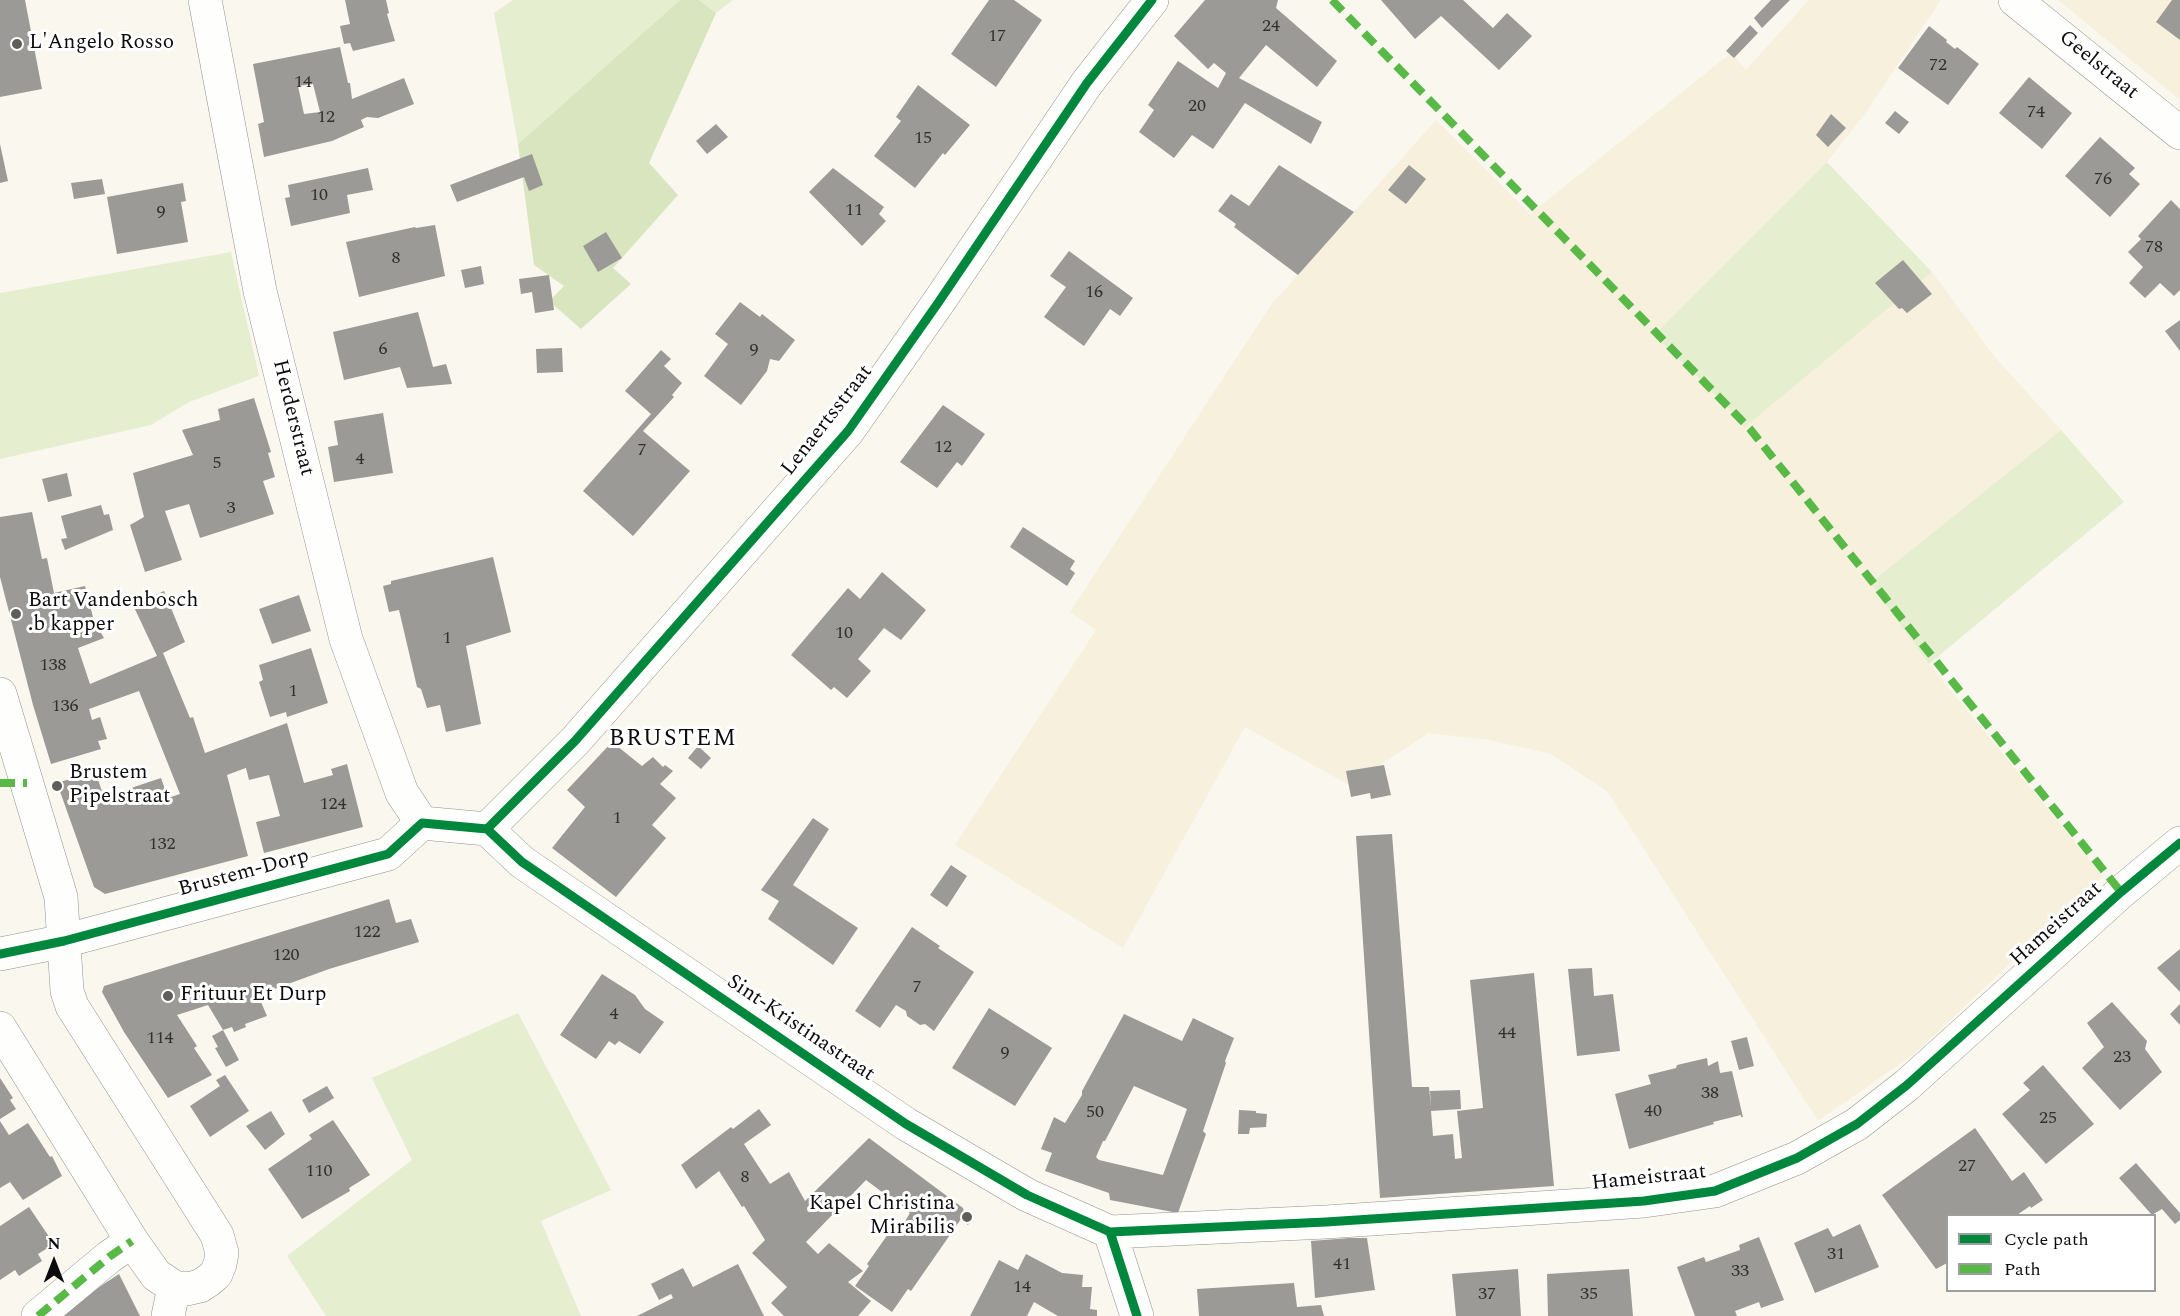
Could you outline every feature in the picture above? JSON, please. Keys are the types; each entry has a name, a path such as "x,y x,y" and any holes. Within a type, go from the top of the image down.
{"street":[{"name":"Herderstraat","path":"205,0 260,291 346,639 402,793 422,823"},
{"name":"Lenaertsstraat","path":"487,829 575,741 848,431 1087,83 1152,0"},
{"name":"Geelstraat","path":"2015,0 2180,134"},
{"path":"0,694 61,897 67,991 72,1006 218,1235 221,1245 220,1264 216,1274 209,1280 200,1286 187,1288 171,1302 0,1028"},
{"path":"422,823 487,829"},
{"name":"Brustem-Dorp","path":"0,954 64,941 388,854 422,823"},
{"name":"Sint-Kristinastraat","path":"487,829 522,862 906,1124 1028,1196 1110,1232"},
{"name":"Hameistraat","path":"1110,1232 1644,1201 1715,1191 1797,1158 1857,1124 1908,1085 2121,892 2180,843"},
{"path":"1110,1232 1137,1316"},
{"path":"38,1316 109,1257 132,1241"}],"shaded area":[{"path":"1809,0 1941,0 1864,115 1827,162 1654,335 1724,403 1744,428 1932,272 1995,357 2061,430 1870,583 1929,664 2103,876 1914,1054 1818,1121 1607,791 1551,754 1489,740 1429,733 1349,785 1245,727 1123,948 955,845 1096,630 1070,612 1271,305 1436,120 1530,214 1731,53 1746,70"},
{"path":"2058,0 2180,0 2180,100"}],"green space":[{"path":"513,0 680,0 518,144 494,13"},
{"path":"680,0 699,0 716,13 649,163 678,195 613,268 631,284 581,329 549,301 564,286 534,265 518,144"},
{"path":"699,0 733,0 716,13"},
{"path":"1827,162 1932,272 1744,428 1724,403 1654,335"},
{"path":"231,252 259,376 189,402 151,425 0,459 0,293"},
{"path":"2061,430 2124,502 1929,664 1870,583"},
{"path":"518,1013 611,1190 541,1221 581,1316 326,1316 287,1256 412,1160 372,1078"}],"building":[{"name":"L'Angelo Rosso","path":"0,0 25,0 42,89 0,97"},
{"path":"345,0 386,0 389,13 387,14 395,41 353,51 350,43 344,44 340,26 350,24"},
{"path":"989,0 1014,0 1042,20 996,87 951,54"},
{"path":"1205,0 1278,0 1276,8 1337,61 1317,87 1266,45 1239,78 1322,122 1311,144 1245,103 1213,149 1192,135 1174,158 1139,132 1154,110 1148,105 1178,61 1218,88 1226,73 1214,63 1208,69 1174,36"},
{"path":"1381,0 1463,0 1493,28 1507,13 1532,36 1499,70 1441,16 1415,39"},
{"path":"1771,0 1790,0 1762,28 1754,18"},
{"path":"2172,0 2180,0 2180,40 2156,22"},
{"path":"1750,25 1758,33 1734,58 1726,51"},
{"path":"1929,26 1955,49 1957,47 1979,64 1948,105 1898,68"},
{"path":"340,47 352,99 404,78 414,104 378,118 367,117 361,120 364,127 332,141 264,157 258,124 264,122 253,64","holes":["313,84 320,112 304,114 298,86"]},
{"path":"2029,77 2072,113 2042,149 1999,113"},
{"path":"918,85 970,125 945,155 943,153 915,188 874,156 901,121 896,117"},
{"path":"1895,111 1909,122 1899,134 1885,123"},
{"path":"1831,114 1846,128 1828,147 1816,135"},
{"path":"716,124 728,137 707,154 696,141"},
{"path":"2100,137 2135,168 2129,174 2140,184 2110,217 2065,176"},
{"path":"0,144 8,181 0,183"},
{"path":"532,154 543,185 529,191 524,177 457,202 450,185"},
{"path":"1279,165 1354,212 1298,275 1234,227 1236,224 1218,211 1231,194 1249,206"},
{"path":"1409,165 1426,179 1406,204 1388,190"},
{"path":"368,168 373,190 347,195 350,213 291,226 285,198 290,197 288,185"},
{"path":"833,168 884,207 879,214 886,221 862,246 809,192"},
{"path":"102,179 105,194 74,199 71,183"},
{"path":"183,183 186,201 181,202 188,242 117,254 107,197"},
{"path":"2171,200 2180,209 2180,290 2174,296 2160,283 2145,298 2129,283 2143,267 2128,252 2141,239 2138,236"},
{"path":"435,225 445,276 359,297 346,242"},
{"path":"606,232 622,258 598,272 583,246"},
{"path":"1069,251 1133,298 1120,316 1110,309 1084,346 1044,317 1066,287 1050,276"},
{"path":"1903,260 1932,294 1907,313 1902,308 1899,309 1875,283"},
{"path":"481,266 484,284 465,288 461,270"},
{"path":"549,275 554,310 535,313 532,292 521,294 519,279"},
{"path":"740,302 760,317 762,314 795,340 779,361 770,359 767,371 741,405 704,376 728,344 715,334"},
{"path":"418,312 433,367 446,364 452,384 407,388 400,367 344,380 333,332"},
{"path":"2180,320 2180,351 2165,331"},
{"path":"562,348 563,372 537,373 536,349"},
{"path":"661,350 671,359 664,366 682,383 672,395 674,397 643,431 690,471 633,536 583,491 651,414 625,391"},
{"path":"254,398 271,452 268,453 275,477 263,481 274,514 200,538 189,504 165,511 182,560 145,572 130,525 144,517 133,473 193,455 182,430 220,420 218,409"},
{"path":"943,405 985,434 962,466 957,462 937,488 900,462"},
{"path":"383,413 393,473 334,482 328,447 338,445 334,421"},
{"path":"67,473 72,496 48,502 42,479"},
{"path":"101,505 104,515 109,514 113,530 65,550 61,539 67,538 61,516"},
{"path":"32,512 42,559 47,558 54,593 85,586 94,621 104,638 78,648 90,684 157,656 133,605 164,591 185,642 163,653 190,718 193,717 205,753 287,723 304,783 333,775 331,769 347,764 363,827 264,853 256,822 280,816 269,775 249,780 246,768 227,775 248,856 105,894 94,887 57,783 95,771 104,797 161,778 168,798 180,794 139,691 89,709 92,720 100,717 107,739 98,741 101,749 51,764 33,705 0,577 0,517"},
{"path":"1023,527 1075,561 1070,569 1075,573 1067,586 1010,547"},
{"path":"493,557 511,632 466,646 481,724 446,732 440,705 427,708 421,689 417,687 399,610 389,612 383,586 391,584 391,581"},
{"path":"882,572 926,610 901,640 884,628 858,659 871,671 847,698 834,687 831,690 791,655 848,588 860,599"},
{"path":"299,595 311,631 272,644 259,609"},
{"path":"311,648 328,703 287,717 286,712 270,717 259,682 263,680 259,665"},
{"path":"612,742 642,766 653,757 663,767 665,765 673,771 660,784 676,798 652,825 666,838 616,897 552,848 585,807 567,790"},
{"path":"698,746 711,758 701,769 688,758"},
{"path":"1384,765 1391,795 1371,799 1370,793 1351,797 1346,771"},
{"path":"813,818 829,829 793,885 858,928 833,965 768,919 779,901 761,890"},
{"path":"1392,834 1412,1087 1429,1087 1431,1107 1430,1091 1460,1090 1461,1109 1431,1111 1433,1136 1453,1134 1455,1159 1462,1158 1457,1111 1483,1108 1470,980 1534,973 1554,1186 1380,1198 1356,836"},
{"path":"951,865 967,876 947,907 930,895"},
{"path":"389,899 396,923 411,919 419,942 329,969 258,995 267,1016 245,1024 246,1027 234,1032 232,1027 223,1030 208,1005 177,1015 197,1046 194,1048 212,1075 168,1098 124,1032 102,992 104,986"},
{"path":"912,927 974,972 934,1031 925,1024 920,1025 896,1005 880,1028 855,1011"},
{"path":"2180,949 2180,992 2157,968"},
{"path":"1592,968 1594,996 1613,994 1620,1051 1577,1056 1568,969"},
{"path":"602,974 635,995 645,1009 664,1022 640,1054 619,1041 615,1045 609,1041 596,1059 560,1035"},
{"path":"2112,1002 2147,1041 2145,1049 2162,1072 2120,1110 2082,1068 2104,1047 2087,1023"},
{"path":"2180,1004 2180,1025 2170,1014"},
{"path":"989,1008 1052,1048 1015,1106 952,1068"},
{"path":"1124,1014 1182,1041 1193,1018 1234,1038 1203,1131 1206,1134 1178,1213 1110,1200 1109,1193 1045,1171 1052,1153 1041,1149 1054,1117 1065,1123 1082,1095 1082,1091","holes":["1134,1086 1187,1109 1163,1175 1099,1160 1096,1157"]},
{"path":"223,1030 239,1060 226,1067 215,1048 218,1047 212,1036"},
{"path":"1747,1037 1754,1066 1739,1070 1731,1041"},
{"path":"1707,1058 1708,1066 1718,1061 1720,1073 1732,1071 1743,1117 1741,1115 1713,1122 1714,1124 1629,1149 1615,1094 1651,1084 1648,1075"},
{"path":"2043,1065 2094,1124 2046,1164 2002,1114 2030,1090 2023,1083"},
{"path":"225,1075 249,1111 210,1137 190,1106 220,1086 216,1080"},
{"path":"0,1078 13,1098 10,1100 16,1109 0,1119"},
{"path":"327,1086 334,1098 309,1113 302,1100"},
{"path":"759,1109 771,1125 744,1144 770,1184 789,1172 805,1201 869,1138 963,1208 964,1213 967,1211 973,1216 968,1225 961,1219 911,1291 908,1289 892,1312 855,1286 869,1266 867,1264 895,1224 901,1228 910,1213 866,1180 806,1242 818,1254 829,1243 863,1271 848,1282 871,1301 858,1316 784,1316 771,1303 787,1287 752,1253 765,1240 744,1206 742,1207 719,1171 696,1189 681,1165"},
{"path":"1239,1110 1267,1114 1266,1127 1250,1128 1249,1134 1238,1134"},
{"path":"271,1111 285,1134 265,1150 246,1126"},
{"path":"333,1120 370,1175 349,1188 350,1191 302,1219 268,1169 312,1139 309,1135"},
{"path":"0,1121 9,1135 28,1123 50,1157 52,1156 62,1176 23,1200 10,1182 0,1188"},
{"path":"1975,1128 2012,1181 2024,1172 2043,1200 2018,1214 1946,1214 1946,1264 1936,1269 1882,1195"},
{"path":"2136,1163 2180,1213 2180,1220 2175,1224 2162,1209 2151,1214 2119,1178"},
{"path":"29,1207 54,1244 38,1254 42,1261 19,1276 15,1270 0,1280 0,1226"},
{"path":"1860,1224 1879,1267 1815,1293 1794,1243 1828,1228 1833,1237"},
{"path":"1759,1237 1784,1300 1761,1308 1759,1302 1735,1311 1737,1316 1695,1316 1677,1267 1704,1257 1706,1262 1740,1250 1739,1245"},
{"path":"1367,1238 1375,1290 1315,1298 1311,1241"},
{"path":"1026,1254 1062,1273 1083,1275 1082,1287 1092,1287 1090,1309 1097,1310 1097,1316 1058,1316 1034,1302 1027,1316 970,1316 999,1260 1018,1270"},
{"path":"738,1264 764,1316 637,1316 673,1298 671,1294 659,1300 651,1284 683,1268 693,1287"},
{"path":"1518,1269 1521,1316 1456,1316 1452,1274"},
{"path":"1629,1269 1633,1316 1548,1316 1547,1274"},
{"path":"119,1274 140,1316 61,1316 72,1305"},
{"path":"1294,1283 1297,1307 1321,1305 1324,1316 1199,1316 1197,1289"}],"marked path":[{"path":"1332,0 1750,429 2121,892"},
{"path":"0,783 27,783"},
{"path":"38,1316 109,1257 132,1241"}],"cycle path":[{"path":"487,829 575,741 848,431 1087,83 1152,0"},
{"path":"0,954 64,941 388,854 422,823 487,829"},
{"path":"487,829 522,862 906,1124 1027,1195 1110,1232 1326,1222 1644,1201 1715,1191 1797,1158 1857,1124 1907,1085 2121,892 2180,843"},
{"path":"1110,1232 1137,1316"}],"place":[{"name":"L'Angelo Rosso","path":"17,44"},
{"name":"Bart Vandenbosch .b kapper","path":"16,614"},
{"name":"Brustem Pipelstraat","path":"57,786"},
{"name":"Frituur Et Durp","path":"168,996"},
{"name":"Kapel Christina Mirabilis","path":"967,1217"}],"district":[{"name":"BRUSTEM","path":"673,740"}]}
